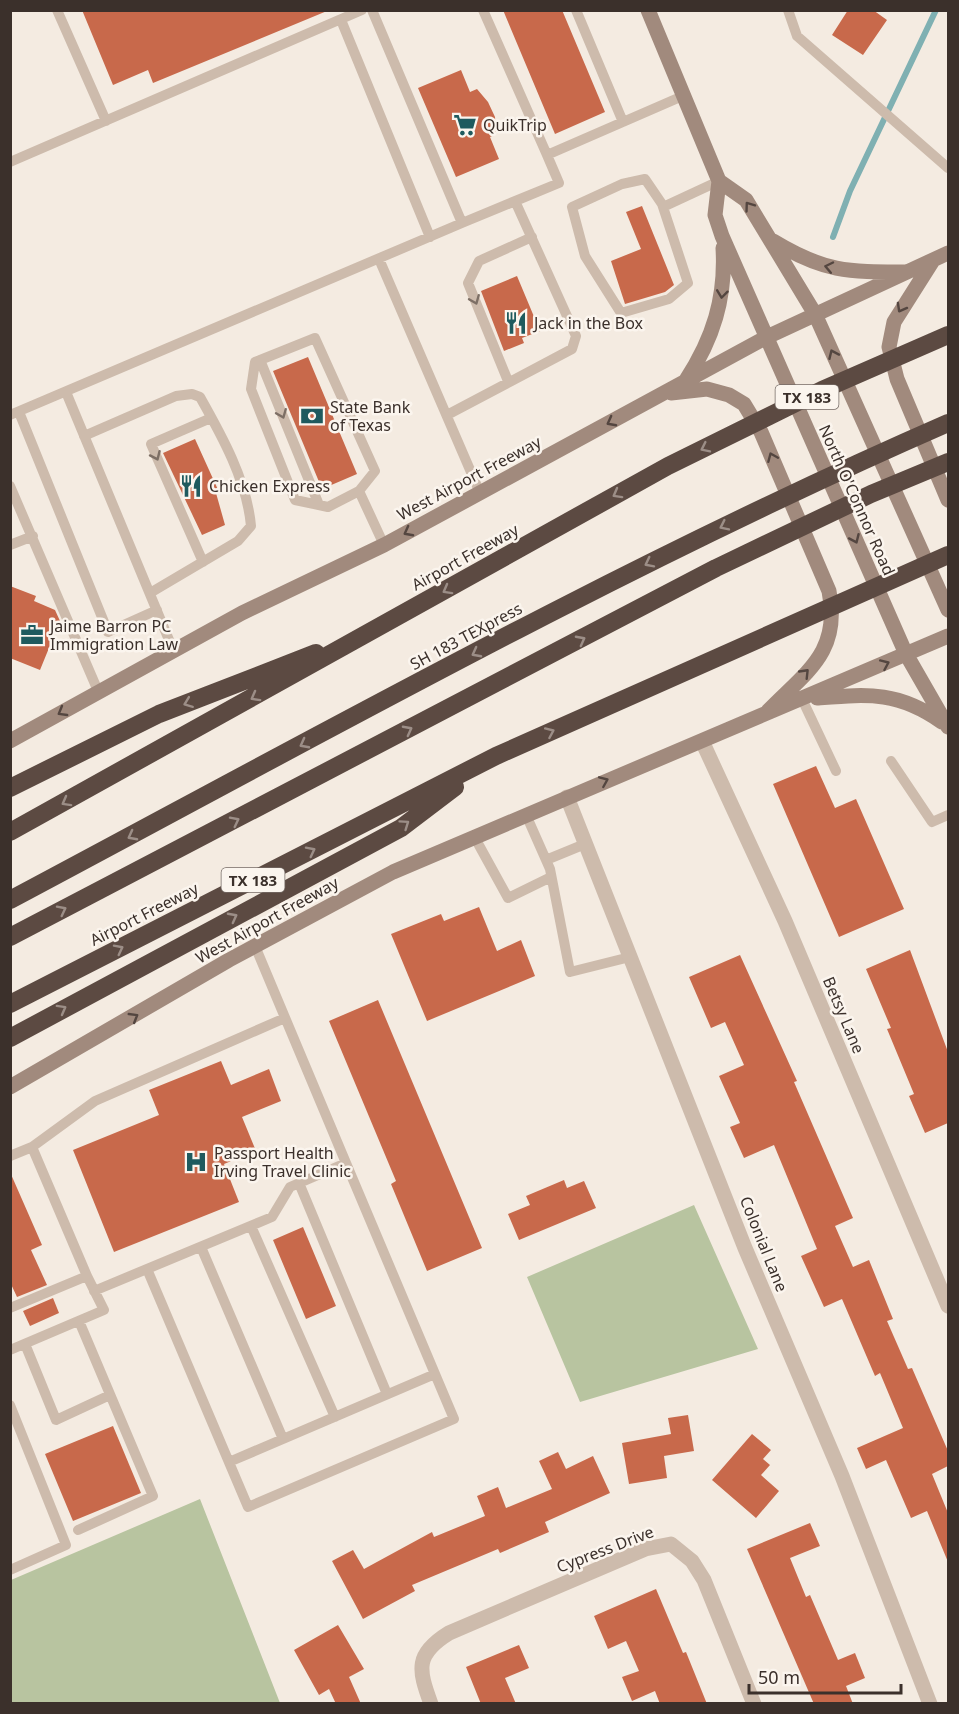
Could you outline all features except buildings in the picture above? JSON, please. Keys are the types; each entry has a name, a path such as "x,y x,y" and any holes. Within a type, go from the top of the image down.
{"highway":[{"name":"Airport Freeway","path":"10,832 668,466 822,390 948,335"},
{"name":"SH 183 TEXpress","path":"10,900 490,645 702,537 948,423"},
{"path":"10,938 716,568 872,494 948,462"},
{"name":"Airport Freeway","path":"10,1004 496,756 948,555"},
{"path":"10,788 159,714 379,628"},
{"path":"10,1038 401,828 496,756"}],"main road":[{"name":"North O'Connor Road","path":"648,10 719,180 715,215 722,236 906,654 948,727"},
{"path":"719,180 746,200 815,314 948,610"},
{"path":"684,382 701,357 720,308 724,267 722,236"},
{"path":"771,240 802,258 825,267 859,272 908,272"},
{"name":"West Airport Freeway","path":"10,741 242,613 384,544 765,338 948,253"},
{"path":"934,260 910,292 894,322 889,347 897,379 948,501"},
{"path":"663,394 707,389 729,395 744,404 761,432 829,591 834,614 829,639 817,660 764,715"},
{"name":"West Airport Freeway","path":"10,1087 255,946 393,872 527,817 567,797 948,636"},
{"path":"802,699 851,695 890,696 919,706 948,727"}],"street":[{"name":"Betsy Lane","path":"702,741 784,921 948,1306"},
{"name":"Colonial Lane","path":"567,797 745,1248 842,1476 930,1704"},
{"name":"Cypress Drive","path":"431,1704 423,1680 421,1662 436,1641 449,1632 645,1549 671,1544 693,1561 704,1580 754,1704"}],"lane":[{"path":"57,10 106,121"},
{"path":"10,162 363,10"},
{"path":"372,10 462,223"},
{"path":"157,610 108,632 15,414 559,183 483,10"},
{"path":"576,10 623,122"},
{"path":"788,10 797,36 948,168"},
{"path":"341,20 430,237"},
{"path":"547,155 685,95"},
{"path":"645,179 663,207 688,283 669,299 621,313 585,256 572,207 622,184 645,179"},
{"path":"663,207 719,180"},
{"path":"447,415 572,349 576,336 515,201"},
{"path":"508,381 468,283 479,261 532,237"},
{"path":"379,259 480,493"},
{"path":"315,338 375,471 359,490 328,507 295,500 251,389 255,362 315,338"},
{"path":"260,360 319,505"},
{"path":"66,392 174,652"},
{"path":"84,435 176,396 192,394 200,397 225,443 250,510 251,526 238,542 150,593"},
{"path":"202,562 151,444 211,417"},
{"path":"10,486 98,692"},
{"path":"359,490 384,544"},
{"path":"10,545 33,536"},
{"path":"802,699 836,771"},
{"path":"891,760 932,822 948,815"},
{"path":"527,817 551,877 570,972 630,957"},
{"path":"476,837 508,898 551,877"},
{"path":"546,860 585,844"},
{"path":"147,1269 248,1507 454,1419 255,946"},
{"path":"10,1156 32,1147 95,1101 285,1017"},
{"path":"10,1350 104,1310 87,1276 32,1147"},
{"path":"94,1291 272,1217 290,1187 346,1163"},
{"path":"299,1183 387,1394"},
{"path":"252,1226 335,1417"},
{"path":"201,1247 284,1439"},
{"path":"10,1308 87,1276"},
{"path":"78,1530 153,1496 79,1321"},
{"path":"25,1344 56,1420 111,1395"},
{"path":"229,1462 435,1374"},
{"path":"10,1405 66,1545 10,1570"}],"green space":[{"path":"694,1205 758,1349 580,1402 527,1277"},
{"path":"200,1499 280,1703 11,1703 11,1580"}],"waterway":[{"path":"833,237 850,191 936,10"}],"place":[{"name":"QuikTrip","path":"465,125"},
{"name":"Jack in the Box","path":"516,323"},
{"name":"State Bank of Texas","path":"312,416"},
{"name":"Chicken Express","path":"191,486"},
{"name":"Jaime Barron PC Immigration Law","path":"32,635"},
{"name":"Passport Health Irving Travel Clinic","path":"196,1162"}]}
